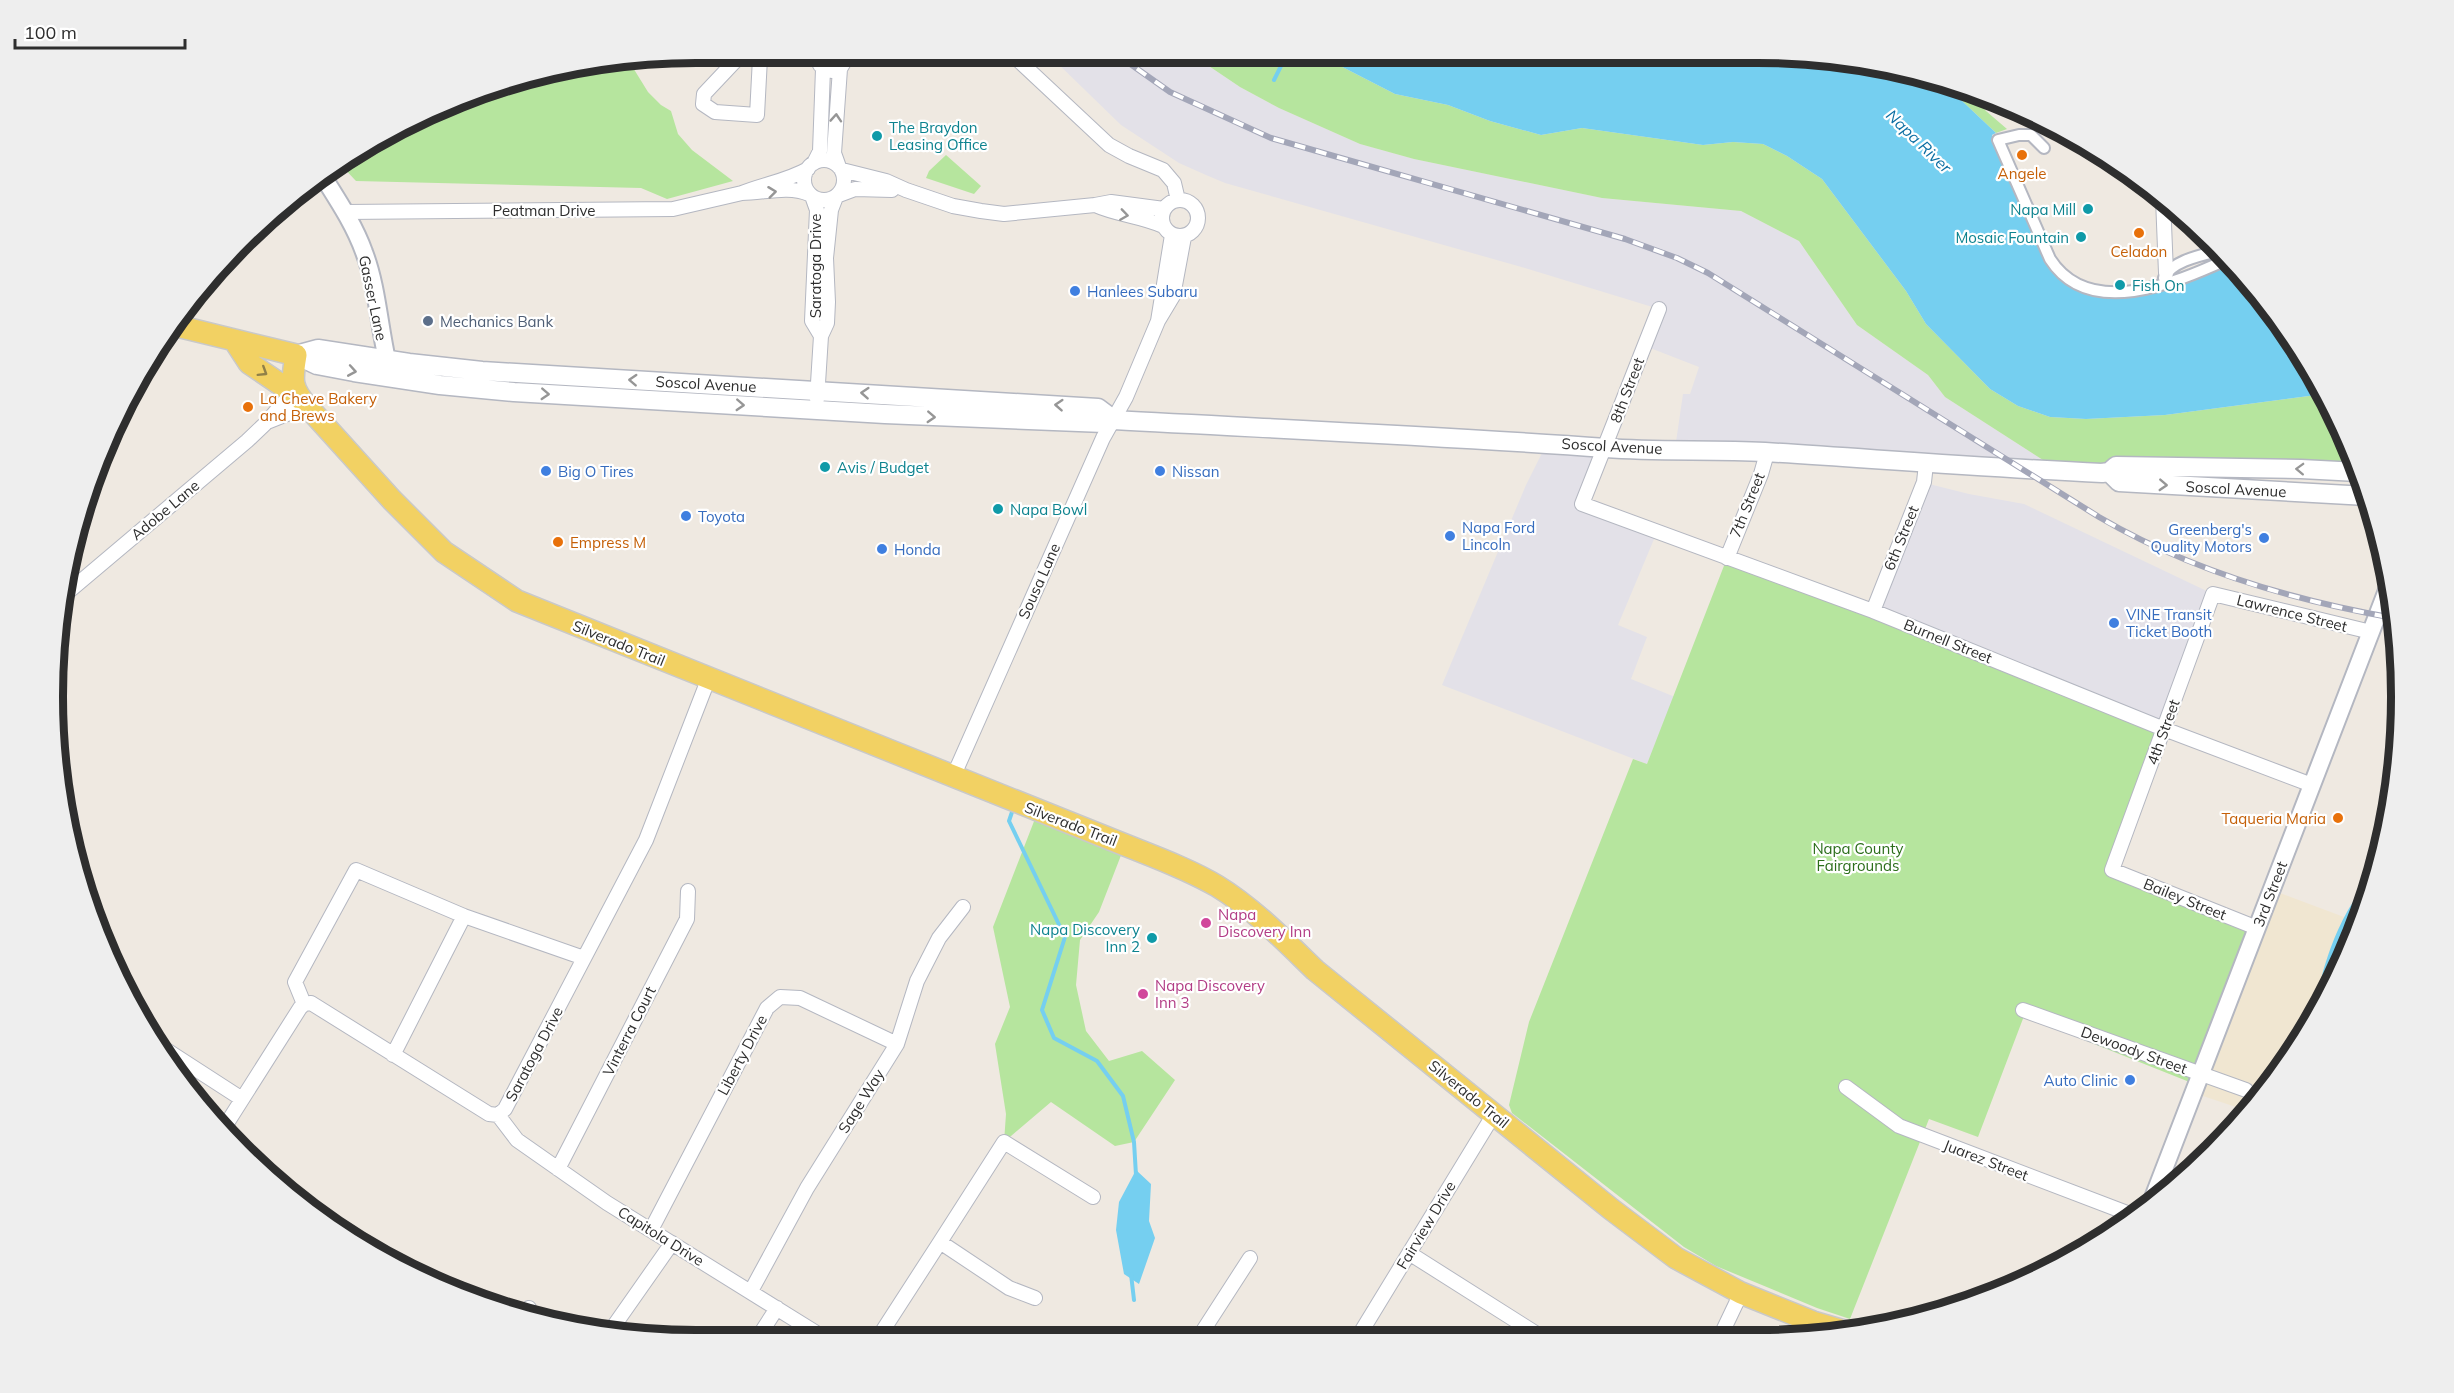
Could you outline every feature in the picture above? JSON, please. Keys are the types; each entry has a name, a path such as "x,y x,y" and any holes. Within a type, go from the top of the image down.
{"main road":[{"name":"Soscol Avenue","path":"182,327 296,355 317,365 489,390 1000,420 1104,423 1114,420 1543,442 1605,448 1767,453 1926,464 2109,472 2119,482 2358,495"},
{"name":"Silverado Trail","path":"234,340 249,363 303,401 444,552 517,602 1142,852 1215,885 1282,938 1314,970 1676,1258 1741,1293 1828,1326"},
{"name":"Soscol Avenue","path":"296,355 318,349 387,360 519,373 1098,408 1114,420"},
{"path":"296,355 292,379 294,388 303,401"},
{"name":"Soscol Avenue","path":"2109,472 2116,466 2349,472"}],"street":[{"path":"733,63 704,94 703,104 709,110 757,115 760,63"},
{"path":"820,63 832,72 843,63"},
{"path":"811,195 804,182 820,152 820,63"},
{"path":"837,196 844,183 841,168 834,153 843,63"},
{"path":"1021,63 1109,145 1160,168 1168,174 1176,188 1178,200"},
{"path":"2044,148 2031,135 1998,140 2056,269 2073,283 2113,294 2218,262"},
{"name":"Peatman Drive","path":"345,212 673,209 742,193 759,185 795,176 811,166 828,160 853,175 886,181 952,206 1004,214 1111,202 1164,209"},
{"name":"Gasser Lane","path":"327,183 360,241 368,264 387,360"},
{"name":"Peatman Drive","path":"742,193 796,189 824,201 855,189 906,190"},
{"name":"Saratoga Drive","path":"811,195 817,210 812,321 821,336"},
{"name":"Saratoga Drive","path":"816,410 821,336 827,323 826,258 831,210 837,196"},
{"path":"1178,200 1193,205 1199,217 1194,232 1173,232 1162,218 1164,209 1170,203 1178,200"},
{"name":"Peatman Drive","path":"1095,205 1113,213 1144,217 1173,232"},
{"path":"2163,210 2165,279"},
{"name":"Sousa Lane","path":"952,777 1103,438 1114,420 1158,321 1173,232"},
{"path":"2165,279 2182,263 2210,254"},
{"name":"8th Street","path":"1582,504 1659,309"},
{"name":"Adobe Lane","path":"72,588 267,422 283,402 303,401"},
{"name":"7th Street","path":"1727,558 1761,474 1767,453"},
{"name":"6th Street","path":"1873,611 1924,482 1926,464"},
{"name":"Burnell Street","path":"1582,504 1873,611 2164,729 2312,785"},
{"name":"Lawrence Street","path":"2214,594 2370,632"},
{"name":"4th Street","path":"2112,870 2214,594"},
{"name":"3rd Street","path":"2157,1188 2383,599"},
{"name":"Saratoga Drive","path":"304,1004 311,1003 489,1114 498,1115 505,1109 646,840 708,680"},
{"path":"228,1122 304,1004 295,982 356,870 464,916 584,958"},
{"name":"Bailey Street","path":"2112,870 2258,928"},
{"name":"Vinterra Court","path":"558,1169 687,919 688,891"},
{"name":"Sage Way","path":"751,1291 807,1188 897,1044 917,981 939,938 963,907"},
{"path":"393,1055 464,916"},
{"name":"Liberty Drive","path":"651,1230 767,1008 780,997 800,998 897,1044"},
{"name":"Dewoody Street","path":"2024,1010 2246,1090"},
{"path":"176,1056 242,1099"},
{"name":"Juarez Street","path":"1846,1087 1899,1126 2125,1212"},
{"name":"Fairview Drive","path":"1362,1330 1494,1114"},
{"name":"Capitola Drive","path":"498,1115 517,1140 558,1169 812,1330"},
{"path":"883,1330 1004,1142 1093,1197"},
{"path":"940,1242 1009,1288 1035,1298"},
{"path":"614,1325 672,1243"},
{"path":"1409,1253 1531,1330"},
{"path":"1204,1330 1250,1258"},
{"path":"1723,1330 1741,1293"},
{"path":"763,1330 777,1308"}],"shaded area":[{"path":"1057,63 1204,63 1240,87 1279,108 1360,144 1414,159 1602,198 1741,211 1799,241 1857,325 1928,375 1945,397 2043,460 1676,442 1683,394 1690,394 1699,367 1645,346 1659,309 1525,268 1225,183 1179,163 1121,125"},
{"path":"1543,451 1603,455 1582,504 1657,532 1618,625 1647,637 1631,679 1675,697 1647,764 1442,685 1526,485"},
{"path":"1921,482 2024,504 2213,594 2164,729 1873,611"},
{"path":"2272,890 2344,917 2325,969 2322,984 2284,1048 2239,1108 2194,1093"}],"green space":[{"path":"1204,63 1335,63 1395,94 1448,105 1490,121 1541,135 1582,128 1703,145 1733,142 1763,144 1787,156 1822,179 1906,291 1926,324 1990,389 2018,406 2050,417 2086,419 2165,415 2314,395 2326,416 2349,472 2203,469 2043,460 1945,397 1928,375 1857,325 1799,241 1741,211 1602,198 1414,159 1360,144 1279,108 1240,87"},
{"path":"632,66 648,92 671,111 678,134 692,150 733,181 667,199 641,188 356,181 345,170 416,128 454,111 533,85 573,75"},
{"path":"1956,96 1979,103 2007,129 1996,133"},
{"path":"946,155 981,186 974,194 926,178 929,171"},
{"name":"Napa County Fairgrounds","path":"1727,558 2164,729 2112,870 2257,928 2197,1085 2024,1016 1978,1137 1929,1119 1850,1319 1817,1308 1716,1266 1684,1247 1512,1113 1509,1105 1529,1022 1633,759 1647,764"},
{"path":"1038,811 1125,845 1099,912 1080,940 1076,985 1086,1031 1109,1061 1142,1051 1175,1080 1134,1142 1115,1146 1051,1102 1004,1142 1006,1114 995,1044 1010,1007 993,927"}],"water":[{"name":"Napa River","path":"1335,63 1799,64 1881,75 1956,96 1996,133 1992,135 2046,260 2054,273 2076,289 2108,296 2220,265 2260,311 2314,395 2165,415 2086,419 2050,417 2018,406 1990,389 1926,324 1906,291 1822,179 1787,156 1763,144 1733,142 1703,145 1582,128 1541,135 1490,121 1448,105 1395,94"},
{"path":"2359,894 2343,939 2320,988 2333,941"},
{"path":"1136,1170 1151,1184 1149,1221 1155,1238 1139,1284 1124,1274 1116,1230 1119,1202"}],"waterway":[{"path":"1274,80 1282,63"},
{"path":"1012,812 1009,821 1065,937 1042,1010 1054,1038 1097,1061 1123,1096 1134,1142 1136,1175"},
{"path":"1131,1274 1134,1300"}],"railway":[{"path":"1129,63 1170,92 1271,138 1625,239 1677,258 1708,273 2133,536 2205,568 2242,581 2317,602 2386,617"}],"place":[{"name":"The Braydon Leasing Office","path":"877,136"},
{"name":"Angele","path":"2022,155"},
{"name":"Napa Mill","path":"2088,209"},
{"name":"Celadon","path":"2139,233"},
{"name":"Mosaic Fountain","path":"2081,237"},
{"name":"Fish On","path":"2120,285"},
{"name":"Hanlees Subaru","path":"1075,291"},
{"name":"Mechanics Bank","path":"428,321"},
{"name":"La Cheve Bakery and Brews","path":"248,407"},
{"name":"Avis / Budget","path":"825,467"},
{"name":"Big O Tires","path":"546,471"},
{"name":"Nissan","path":"1160,471"},
{"name":"Napa Bowl","path":"998,509"},
{"name":"Toyota","path":"686,516"},
{"name":"Napa Ford Lincoln","path":"1450,536"},
{"name":"Greenberg's Quality Motors","path":"2264,538"},
{"name":"Empress M","path":"558,542"},
{"name":"Honda","path":"882,549"},
{"name":"VINE Transit Ticket Booth","path":"2114,623"},
{"name":"Taqueria Maria","path":"2338,818"},
{"name":"Napa Discovery Inn","path":"1206,923"},
{"name":"Napa Discovery Inn 2","path":"1152,938"},
{"name":"Napa Discovery Inn 3","path":"1143,994"},
{"name":"Auto Clinic","path":"2130,1080"}]}
